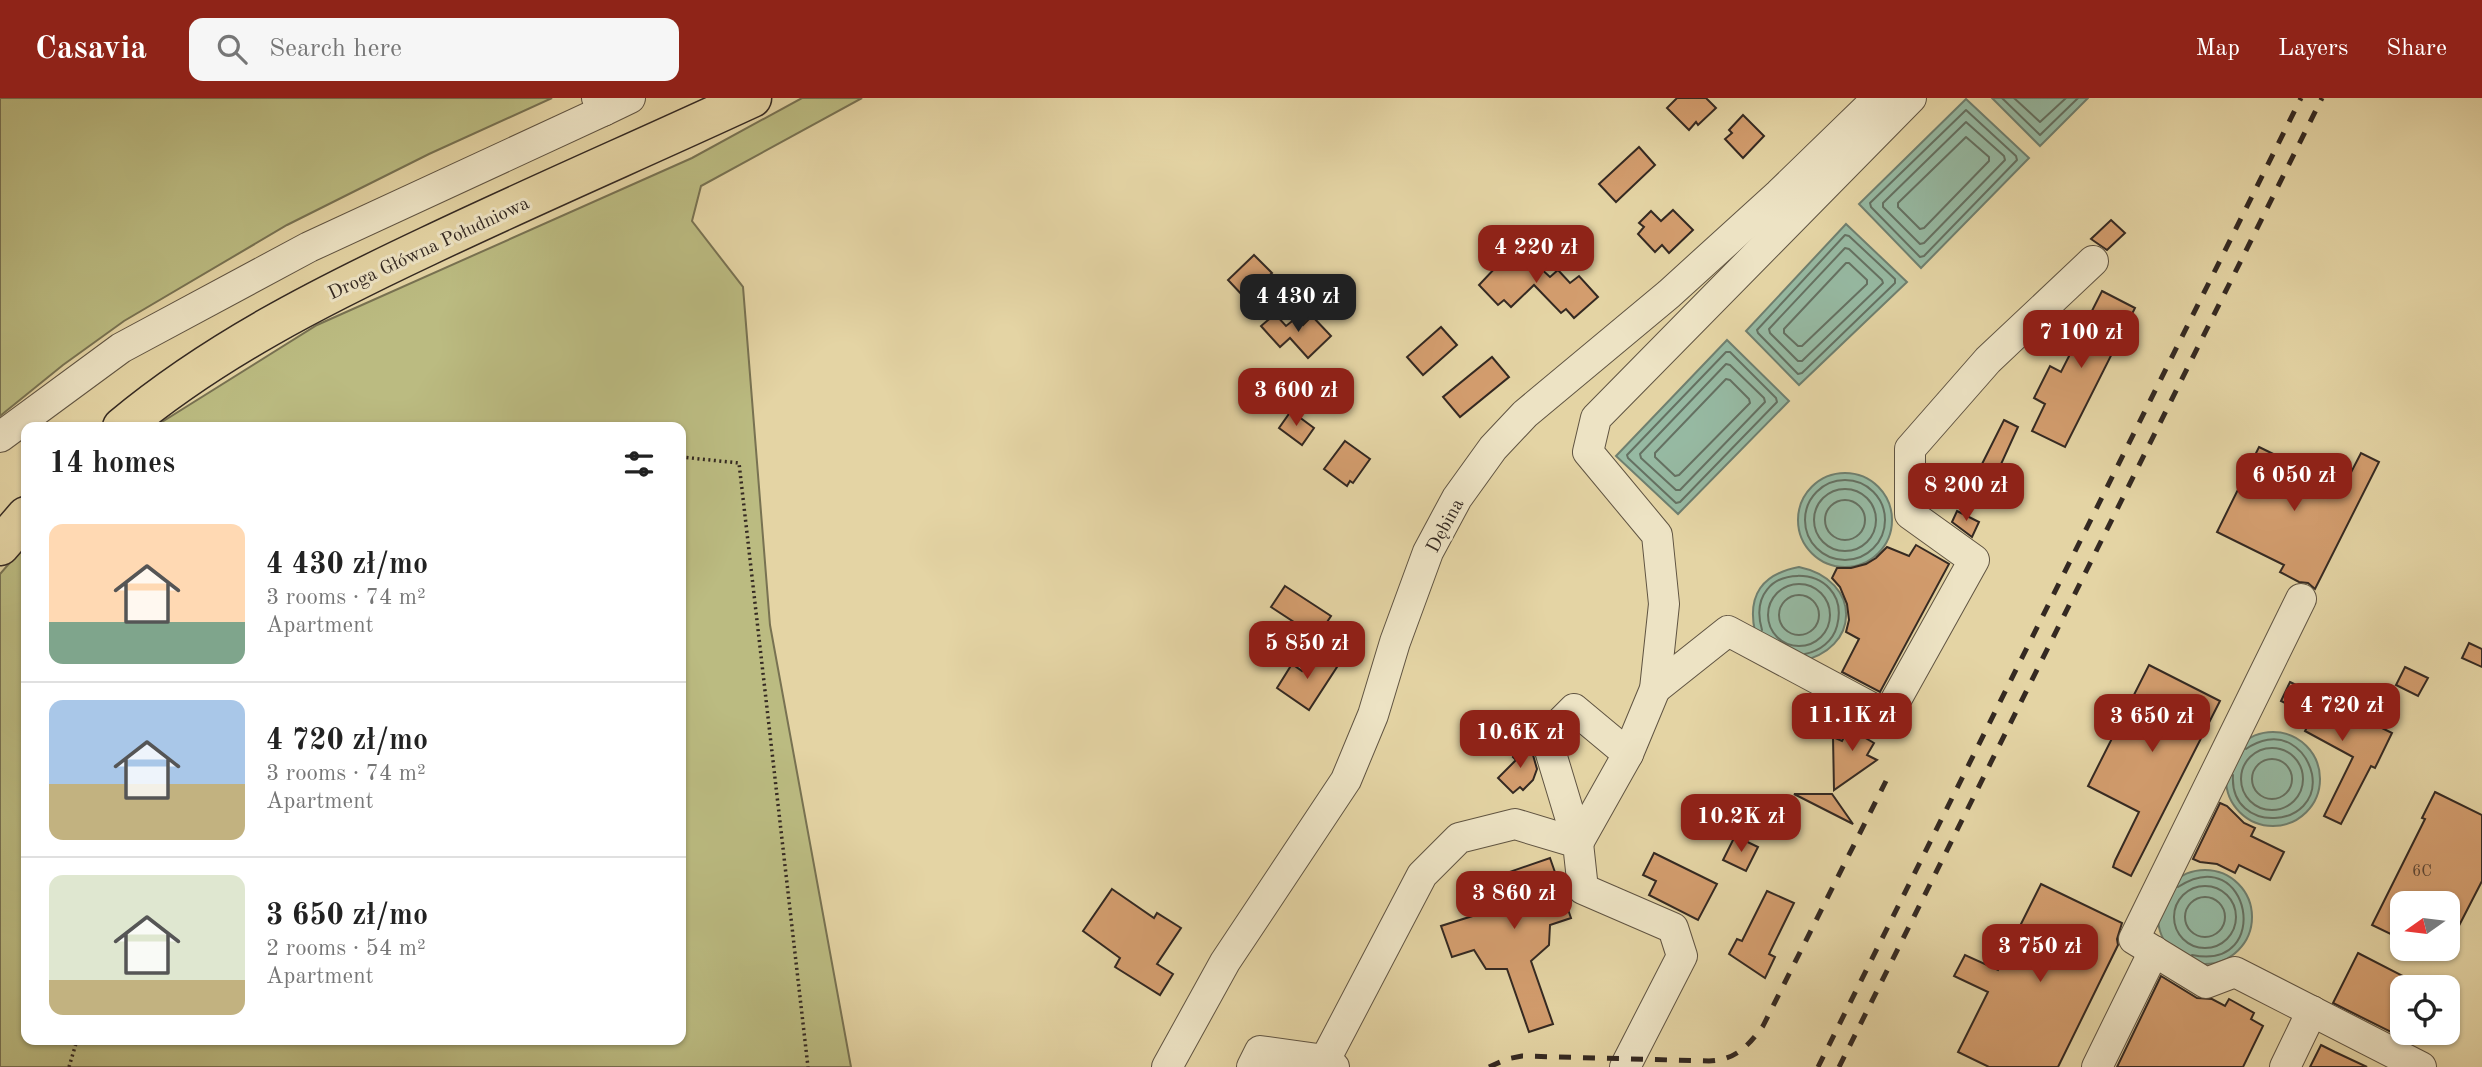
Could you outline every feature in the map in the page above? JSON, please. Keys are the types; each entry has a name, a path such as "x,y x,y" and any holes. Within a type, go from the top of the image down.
{"main road":[{"name":"Droga Główna Południowa","path":"128,422 157,398 248,338 344,285 752,98"},
{"path":"0,546 21,522"}],"street":[{"path":"0,437 121,348 144,335 309,247 600,105 630,98"},
{"name":"Dębina","path":"1167,1067 1225,962 1346,779 1373,715 1395,642 1428,552 1457,498 1486,458 1525,414 1669,294 1779,194 1878,98"},
{"path":"1578,843 1628,754 1655,689 1664,604 1657,535 1588,452 1596,418 1911,98"},
{"path":"1655,689 1728,631 1887,716 1974,560 1910,514 1910,449 1988,360 2093,261"},
{"path":"2301,599 2134,939 2206,982 2235,972 2421,1067"},
{"path":"1625,1067 1682,956 1673,928 1583,889 1578,843 1546,737 1574,709 1628,754"},
{"path":"1252,1067 1261,1051 1330,1064 1422,876 1459,838 1516,824 1578,843"},
{"path":"2097,1067 2154,951"},
{"path":"2285,1067 2312,1011"}],"path":[{"path":"686,458 739,463 808,1067"},
{"path":"69,1067 76,1045"}],"green space":[{"path":"0,98 552,98 429,154 287,225 124,321 63,365 0,416"},
{"path":"802,98 862,98 701,186 692,221 743,287 770,625 851,1067 0,1067 0,574 21,550 21,1045 686,1045 686,422 162,422 317,325 692,158"}],"water":[{"path":"1992,98 2088,98 2040,146"},
{"path":"1966,99 2029,158 1921,268 1859,204"},
{"path":"1846,224 1907,282 1799,385 1746,331"},
{"path":"1727,340 1789,401 1678,514 1616,456"},
{"path":"1845,473 1863,477 1878,487 1888,502 1892,520 1888,538 1878,553 1863,563 1845,567 1827,563 1812,553 1802,538 1798,520 1802,502 1812,487 1827,477"},
{"path":"1799,567 1820,574 1834,586 1843,600 1846,615 1843,630 1834,644 1819,655 1798,662 1755,632 1753,607 1760,588 1767,581 1786,570"},
{"path":"2273,732 2291,736 2306,746 2316,761 2320,779 2316,797 2306,812 2291,822 2273,826 2255,822 2240,812 2230,797 2226,779 2230,761 2240,746 2255,736"},
{"path":"2205,870 2223,874 2238,884 2248,899 2252,917 2248,935 2238,950 2223,960 2205,964 2187,960 2172,950 2162,935 2158,917 2162,899 2172,884 2187,874"}],"building":[{"path":"1677,98 1706,98 1716,108 1689,130 1667,108"},
{"path":"1743,115 1764,136 1743,158 1725,139 1732,133 1729,130"},
{"path":"1639,147 1655,165 1616,202 1599,184"},
{"path":"1673,210 1693,230 1669,253 1662,245 1655,252 1638,234 1644,227 1639,223 1651,211 1661,221"},
{"path":"2111,220 2125,233 2107,250 2091,239"},
{"path":"1516,246 1550,277 1558,270 1570,283 1579,276 1598,297 1574,318 1566,309 1561,313 1534,285 1511,307 1504,300 1498,305 1479,285"},
{"path":"1254,255 1272,273 1245,298 1228,280"},
{"path":"2102,291 2135,308 2065,447 2032,431 2045,404 2034,398 2050,366 2061,372"},
{"path":"1275,314 1286,326 1296,318 1303,325 1312,316 1331,336 1308,358 1290,338 1280,347 1261,326"},
{"path":"1441,327 1457,345 1423,375 1407,357"},
{"path":"1492,357 1509,377 1460,417 1443,397"},
{"path":"1291,411 1314,428 1302,445 1279,428"},
{"path":"2004,420 2018,427 1997,473 1981,466"},
{"path":"1345,441 1370,459 1353,483 1350,481 1347,486 1324,469"},
{"path":"2259,447 2343,488 2361,453 2379,462 2315,589 2308,583 2299,582 2280,572 2284,565 2217,532"},
{"path":"1957,511 1979,522 1972,537 1952,522"},
{"path":"1916,545 1949,564 1880,692 1842,672 1859,639 1846,632 1849,620 1847,604 1840,587 1832,578 1837,568 1866,564 1887,547 1909,556"},
{"path":"1285,586 1331,616 1317,637 1271,607"},
{"path":"2469,643 2482,649 2482,667 2462,658"},
{"path":"1314,652 1337,667 1309,710 1277,688 1292,664 1302,671"},
{"path":"2149,665 2220,701 2131,876 2113,867 2139,812 2088,786"},
{"path":"2405,667 2428,678 2418,696 2396,685"},
{"path":"2290,682 2392,733 2375,768 2371,766 2341,824 2324,816 2353,757 2305,731 2313,716 2281,701"},
{"path":"1854,718 1869,726 1864,737 1874,743 1867,755 1877,760 1834,790 1833,737 1842,741"},
{"path":"1529,741 1537,769 1533,780 1523,790 1520,787 1513,793 1498,778 1516,760 1513,757"},
{"path":"2435,792 2482,815 2482,881 2460,924 2460,891 2390,891 2390,934 2372,925 2425,819 2422,818"},
{"path":"1794,794 1832,794 1853,824"},
{"path":"2220,803 2227,806 2244,823 2255,828 2251,836 2284,852 2270,880 2239,865 2235,873 2217,864 2193,859"},
{"path":"1735,836 1758,847 1746,871 1723,860"},
{"path":"1654,853 1717,884 1698,920 1649,895 1656,881 1643,875"},
{"path":"1550,858 1571,918 1550,925 1549,945 1531,961 1553,1024 1529,1032 1507,969 1486,969 1474,950 1452,957 1441,926 1482,913 1472,885"},
{"path":"2041,884 2122,923 2118,945 2058,1067 1989,1067 1958,1052 1988,992 1954,976 1965,955 1998,970"},
{"path":"1112,889 1154,918 1157,913 1181,928 1157,964 1173,974 1160,995 1115,967 1120,958 1083,931"},
{"path":"1767,891 1794,903 1769,954 1775,957 1765,978 1729,954 1737,939 1742,941"},
{"path":"2358,953 2401,975 2390,975 2390,1032 2333,1003"},
{"path":"2161,976 2197,998 2212,999 2225,1006 2229,999 2254,1013 2251,1019 2263,1026 2243,1067 2117,1067"},
{"path":"2321,1045 2335,1052 2367,1067 2310,1067"}],"railway":[{"path":"1818,1067 2301,98"},
{"path":"1839,1067 2322,98"},
{"path":"1489,1067 1522,1056 1709,1061 1727,1058 1740,1051 1763,1026 1886,781"}]}
